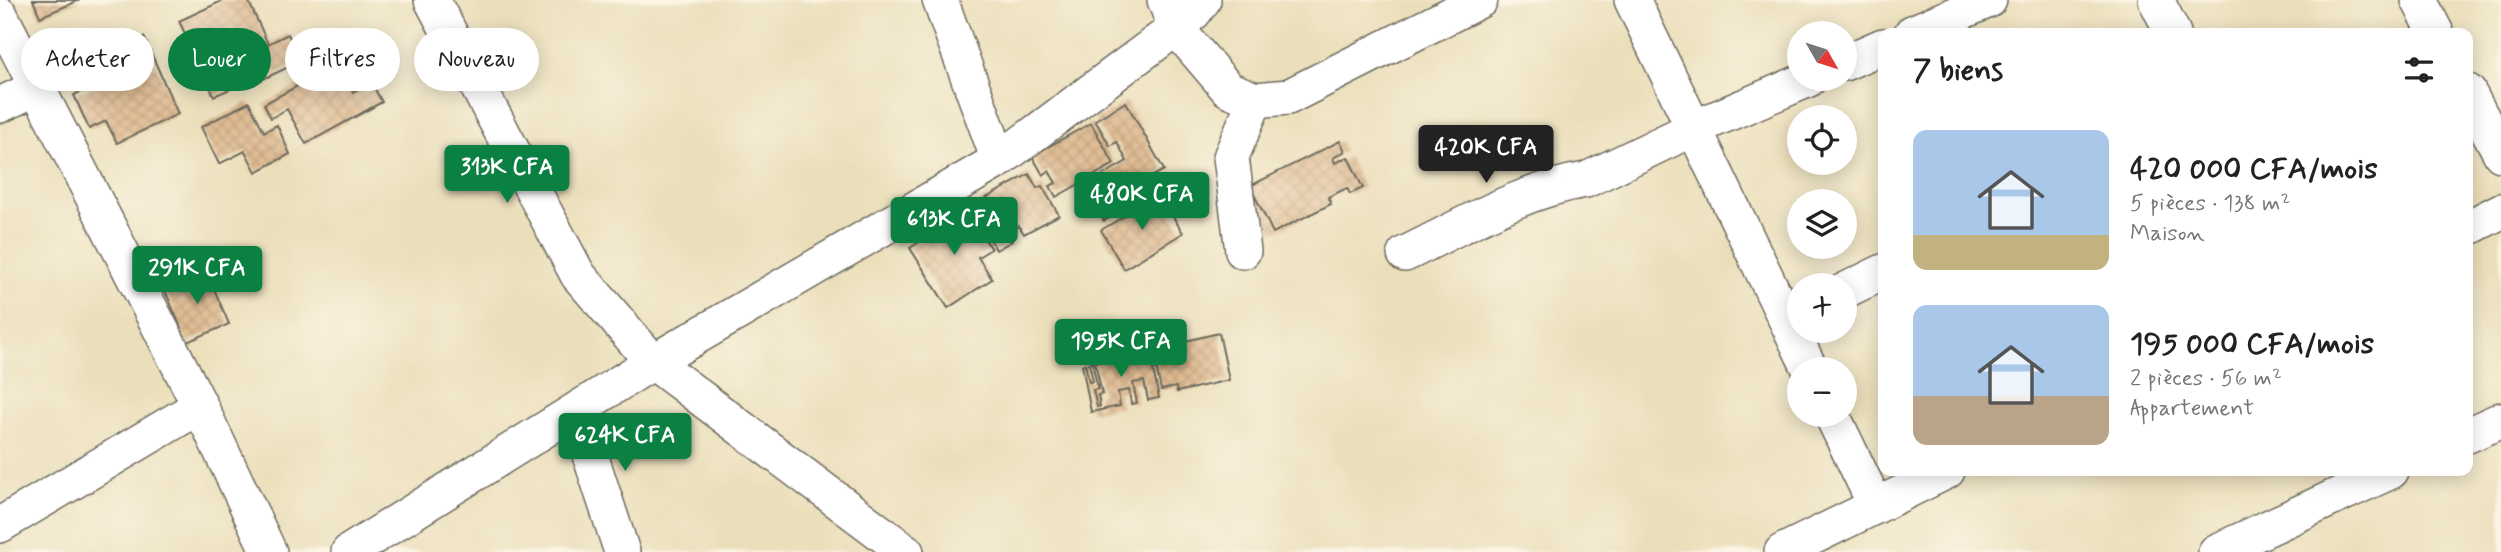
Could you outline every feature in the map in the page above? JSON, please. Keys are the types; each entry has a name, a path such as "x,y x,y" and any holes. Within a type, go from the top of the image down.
{"street":[{"path":"432,0 578,275 653,362 906,552"},
{"path":"940,0 999,160"},
{"path":"349,552 653,362 999,160 1171,14 1193,13 1203,0"},
{"path":"1171,14 1228,89 1255,100 1288,97 1480,0"},
{"path":"1632,0 1694,128 1787,305"},
{"path":"1924,28 1989,0"},
{"path":"2156,0 2170,28"},
{"path":"2419,0 2433,28"},
{"path":"0,15 21,58"},
{"path":"1857,57 1878,48"},
{"path":"1405,254 1530,195 1586,180 1694,128 1787,88"},
{"path":"0,105 30,91"},
{"path":"38,91 200,406 269,552"},
{"path":"1243,251 1231,157 1255,100"},
{"path":"2473,101 2501,153"},
{"path":"2473,225 2501,211"},
{"path":"1857,284 1878,274"},
{"path":"0,525 200,406"},
{"path":"576,412 622,552"},
{"path":"2473,433 2501,420"},
{"path":"1838,427 1877,506"},
{"path":"1782,552 1937,476"},
{"path":"2216,552 2380,476"}],"building":[{"path":"33,0 80,0 40,17"},
{"path":"224,0 248,0 261,28 182,28 179,21"},
{"path":"285,36 285,69 271,75 271,42"},
{"path":"154,60 178,114 117,143 106,121 89,129 74,95 82,91 154,91"},
{"path":"212,91 226,91 214,96"},
{"path":"288,91 376,91 382,102 306,144 287,109 271,118 264,104"},
{"path":"249,102 264,132 277,125 290,154 256,172 245,151 219,164 201,127"},
{"path":"1126,102 1164,170 1120,194 1128,208 1104,221 1084,186 1127,161 1117,142 1110,146 1095,120"},
{"path":"1091,123 1114,164 1056,197 1050,186 1056,183 1049,171 1043,175 1032,156"},
{"path":"1340,141 1345,151 1333,158 1335,163 1348,157 1363,188 1350,194 1347,188 1328,197 1331,204 1273,233 1250,186"},
{"path":"1029,174 1037,188 1042,186 1059,215 1024,234 1019,226 1007,233 1012,241 996,250 972,206"},
{"path":"1160,195 1183,233 1124,269 1101,230"},
{"path":"963,204 991,249 978,257 992,279 948,308 910,248 942,228 937,220"},
{"path":"206,270 229,324 187,342 164,288"},
{"path":"1219,333 1229,380 1177,392 1176,387 1161,390 1152,349"},
{"path":"1149,350 1159,398 1148,400 1144,381 1133,383 1137,403 1131,404 1129,390 1118,392 1120,406 1091,412 1082,365 1085,364 1089,382 1093,381 1089,363 1092,362 1098,389 1093,390 1097,407 1100,406 1098,395 1102,394 1095,362"}]}
